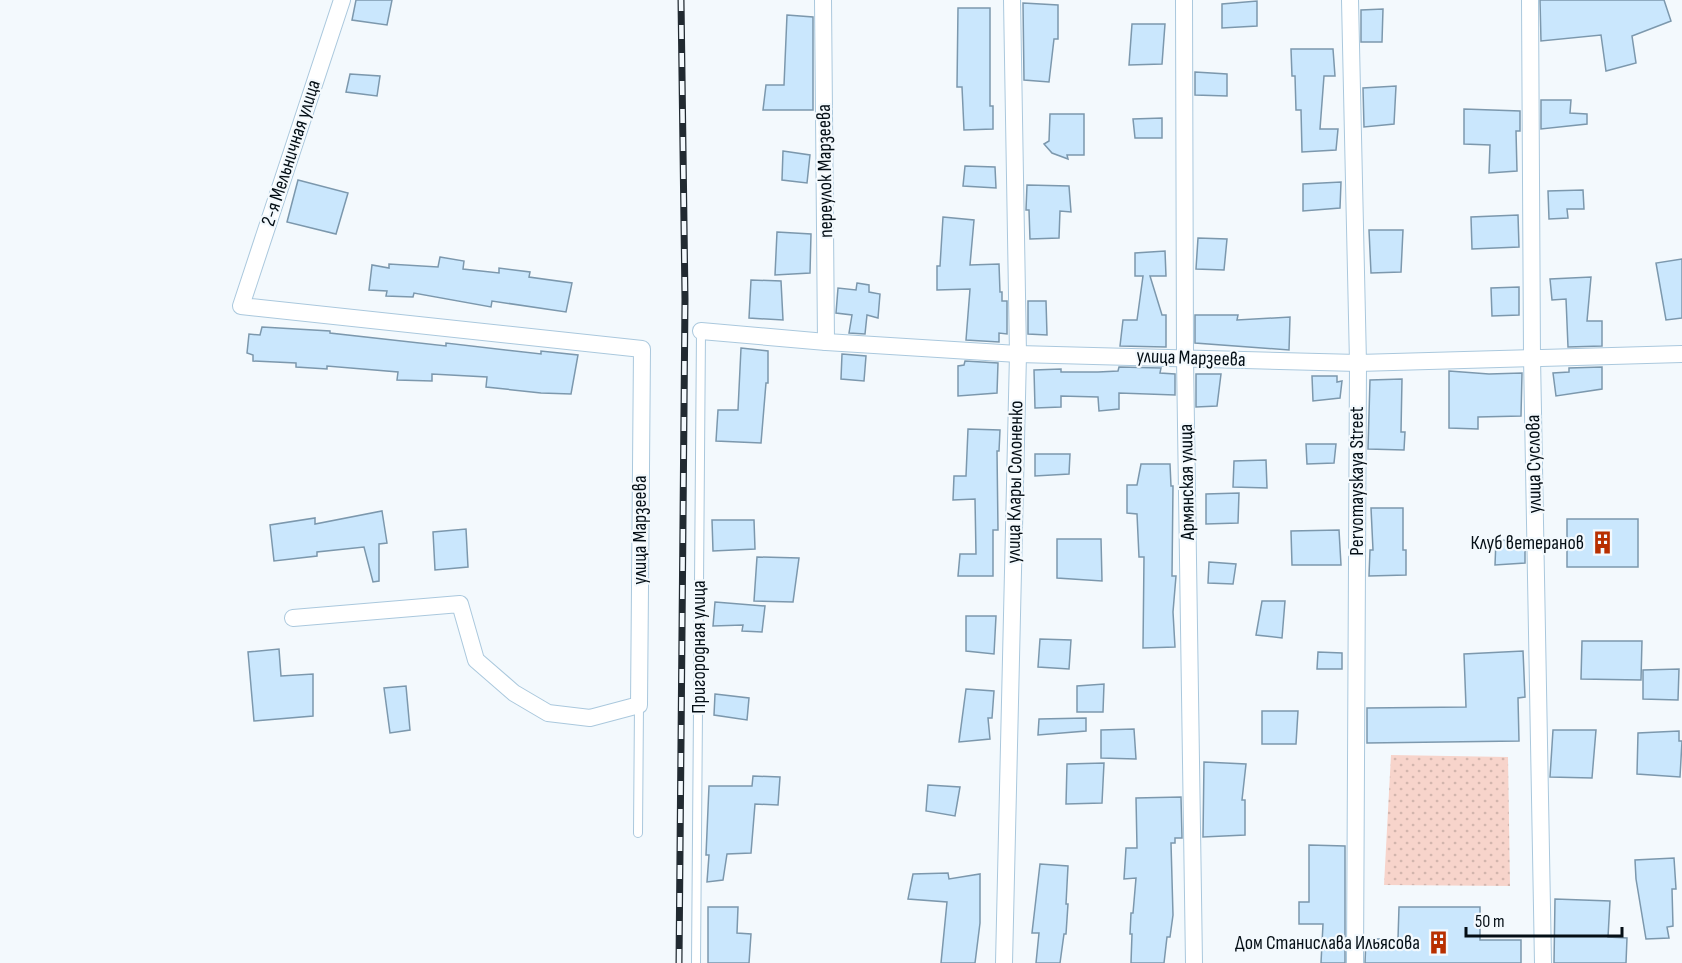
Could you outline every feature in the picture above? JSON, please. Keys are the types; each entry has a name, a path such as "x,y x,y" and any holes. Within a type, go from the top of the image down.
{"street":[{"name":"2-я Мельничная улица","path":"241,306 342,0"},
{"name":"переулок Марзеева","path":"823,0 826,342"},
{"name":"улица Клары Солоненко","path":"1004,963 1018,354 1012,0"},
{"name":"Армянская улица","path":"1184,0 1185,358 1194,963"},
{"name":"Pervomayskaya Street","path":"1350,0 1358,363 1355,963"},
{"name":"улица Суслова","path":"1530,0 1532,357 1543,963"},
{"name":"улица Марзеева","path":"241,306 642,349 639,705"},
{"name":"улица Марзеева","path":"701,331 826,342 1018,354 1358,363 1682,354"},
{"path":"293,618 460,604 476,660 514,693 548,713 591,718 639,705"}],"lane":[{"name":"Пригородная улица","path":"696,963 701,331"},
{"path":"638,832 639,705"}],"shaded area":[{"path":"1391,755 1508,757 1510,886 1384,885"}],"building":[{"path":"356,0 392,0 387,25 352,20"},
{"path":"1540,0 1664,0 1671,21 1632,36 1636,63 1606,71 1601,35 1541,41"},
{"path":"1257,1 1257,26 1222,28 1222,4"},
{"path":"1023,3 1058,5 1058,39 1054,39 1049,82 1024,80"},
{"path":"958,8 990,8 990,106 993,106 993,129 964,130 962,87 957,87"},
{"path":"1383,9 1382,42 1361,42 1361,10"},
{"path":"787,15 813,17 813,110 763,110 766,85 784,85"},
{"path":"1132,24 1165,24 1162,64 1129,65"},
{"path":"1291,49 1333,49 1335,76 1324,76 1320,129 1338,129 1336,150 1302,152 1301,110 1296,110"},
{"path":"1195,72 1227,74 1227,96 1195,95"},
{"path":"350,74 380,76 377,96 346,92"},
{"path":"1396,86 1394,124 1364,127 1363,88"},
{"path":"1541,100 1571,100 1570,113 1587,114 1587,124 1541,129"},
{"path":"1464,109 1520,111 1520,131 1516,131 1517,171 1489,173 1490,145 1464,144"},
{"path":"1050,114 1084,114 1084,155 1067,155 1068,159 1052,153 1044,144 1049,141"},
{"path":"1162,118 1162,138 1135,138 1133,119"},
{"path":"783,151 810,155 807,183 782,180"},
{"path":"965,166 995,167 996,188 963,186"},
{"path":"298,180 348,193 336,234 287,222"},
{"path":"1341,182 1340,208 1303,211 1303,184"},
{"path":"1027,185 1069,186 1071,212 1060,211 1059,238 1030,239 1029,210 1026,210"},
{"path":"1583,190 1584,209 1567,209 1568,218 1549,219 1548,191"},
{"path":"1518,215 1519,247 1472,249 1471,217"},
{"path":"943,217 974,220 970,265 999,264 1000,292 1002,292 1002,301 1007,301 1007,334 999,333 999,342 966,340 970,289 937,290 937,266 940,266"},
{"path":"1369,230 1403,230 1401,272 1371,273"},
{"path":"777,232 811,234 810,273 775,275"},
{"path":"1198,238 1227,239 1224,270 1196,269"},
{"path":"1165,251 1166,276 1150,276 1162,315 1166,315 1166,347 1120,346 1123,320 1137,320 1143,276 1135,276 1135,253"},
{"path":"440,257 464,261 463,269 499,273 499,268 530,272 529,277 572,283 566,312 492,301 491,307 414,293 413,297 386,296 387,291 369,290 372,265 389,268 389,264 438,267"},
{"path":"1682,259 1682,318 1666,320 1656,263"},
{"path":"1591,277 1587,321 1602,321 1602,346 1568,347 1566,299 1552,300 1550,279"},
{"path":"751,280 781,281 783,320 749,318"},
{"path":"857,283 869,285 869,292 880,294 878,318 867,315 865,334 849,333 852,315 836,313 838,288 856,290"},
{"path":"1519,287 1519,315 1492,316 1491,288"},
{"path":"1028,301 1046,301 1047,335 1028,334"},
{"path":"1195,315 1238,315 1237,320 1290,317 1289,350 1195,343"},
{"path":"262,327 330,331 330,333 446,346 446,343 541,354 541,351 578,355 571,394 541,393 486,387 487,377 432,374 432,381 397,380 398,372 327,366 327,369 296,367 296,363 253,361 253,355 247,353 249,334 260,335"},
{"path":"741,348 768,351 768,383 766,383 761,443 716,441 718,410 738,410"},
{"path":"842,354 866,356 864,381 841,379"},
{"path":"965,361 998,363 997,393 958,396 958,366 964,365"},
{"path":"1119,367 1161,368 1160,373 1175,374 1175,395 1119,393 1119,409 1099,411 1098,397 1061,396 1061,407 1035,408 1034,370 1061,369 1061,372 1098,372 1118,371"},
{"path":"1602,367 1602,389 1556,396 1553,373 1569,372 1569,368"},
{"path":"1449,371 1489,374 1522,373 1521,416 1478,417 1478,429 1449,428"},
{"path":"1196,374 1221,374 1217,406 1196,407"},
{"path":"1312,376 1337,376 1337,382 1342,381 1340,398 1313,401"},
{"path":"1402,379 1401,432 1405,432 1404,450 1368,449 1370,380"},
{"path":"968,429 1000,430 999,451 997,451 998,530 993,530 993,576 958,576 960,554 976,554 975,499 953,500 954,476 966,476"},
{"path":"1306,444 1336,444 1334,463 1307,464"},
{"path":"1035,454 1070,454 1069,474 1035,476"},
{"path":"1266,460 1267,488 1233,487 1234,461"},
{"path":"1141,464 1170,464 1171,486 1173,486 1172,576 1176,576 1173,612 1175,647 1143,648 1144,557 1139,557 1137,514 1127,513 1127,485 1137,485"},
{"path":"1239,493 1238,523 1206,524 1206,494"},
{"path":"1371,508 1403,508 1403,550 1406,550 1406,575 1369,576 1370,550 1373,550"},
{"path":"382,511 387,543 379,544 379,581 373,582 364,547 317,552 317,556 274,561 270,525 315,518 315,524"},
{"name":"Клуб ветеранов","path":"1567,519 1638,519 1638,567 1567,567"},
{"path":"712,520 754,520 755,549 713,551"},
{"path":"466,529 468,567 435,570 433,532"},
{"path":"1339,530 1341,565 1292,565 1291,531"},
{"path":"1057,539 1101,539 1102,581 1057,578"},
{"path":"1496,540 1525,541 1525,563 1495,565"},
{"path":"757,557 799,558 793,602 754,601"},
{"path":"1209,562 1236,564 1233,584 1208,583"},
{"path":"1262,601 1285,601 1282,638 1256,635"},
{"path":"715,602 765,606 762,632 742,631 743,625 713,626"},
{"path":"966,616 996,616 994,654 966,651"},
{"path":"1040,639 1071,640 1069,669 1038,667"},
{"path":"1582,641 1642,641 1641,680 1581,679"},
{"path":"279,649 281,676 313,674 313,716 254,721 248,652"},
{"path":"1523,651 1525,697 1518,698 1519,741 1367,743 1367,708 1466,707 1464,654"},
{"path":"1318,652 1342,653 1342,669 1317,669"},
{"path":"1679,669 1678,700 1643,699 1643,670"},
{"path":"1104,684 1103,712 1077,712 1077,686"},
{"path":"406,686 410,730 390,733 384,688"},
{"path":"966,689 994,691 992,718 988,718 990,739 959,742"},
{"path":"715,694 749,698 747,720 714,715"},
{"path":"1262,711 1298,711 1296,744 1262,744"},
{"path":"1086,718 1086,731 1038,735 1039,719"},
{"path":"1134,729 1136,759 1101,758 1101,730"},
{"path":"1553,730 1596,730 1592,778 1550,777"},
{"path":"1679,731 1679,741 1682,741 1680,777 1637,774 1638,733"},
{"path":"1204,762 1246,764 1242,800 1245,800 1245,835 1203,837"},
{"path":"1104,763 1102,803 1066,804 1067,764"},
{"path":"753,776 780,777 778,805 755,804 751,853 727,854 723,880 707,882 709,786 752,786"},
{"path":"928,785 960,787 955,816 926,811"},
{"path":"1181,797 1182,838 1175,838 1175,843 1171,843 1173,915 1170,937 1167,937 1164,963 1131,963 1131,913 1133,913 1136,878 1124,879 1126,848 1137,848 1136,798"},
{"path":"1309,845 1345,846 1345,963 1321,963 1323,924 1299,924 1299,902 1309,902"},
{"path":"1674,858 1676,889 1672,889 1673,926 1667,927 1669,938 1646,939 1635,860"},
{"path":"1040,864 1068,866 1066,934 1064,934 1060,963 1036,963 1039,933 1032,933"},
{"path":"948,873 949,879 980,874 980,923 975,963 941,963 947,902 908,899 913,874"},
{"path":"1555,899 1610,901 1608,937 1627,938 1626,963 1554,963"},
{"path":"708,907 738,907 737,933 751,934 749,963 708,963"},
{"name":"Дом Станислава Ильясова","path":"1399,907 1480,907 1480,940 1521,940 1521,963 1365,963 1366,939 1398,939"}],"railway":[{"path":"679,963 685,299 681,0"}],"place":[{"name":"Клуб ветеранов","path":"1602,543"},
{"name":"Дом Станислава Ильясова","path":"1438,943"}]}
